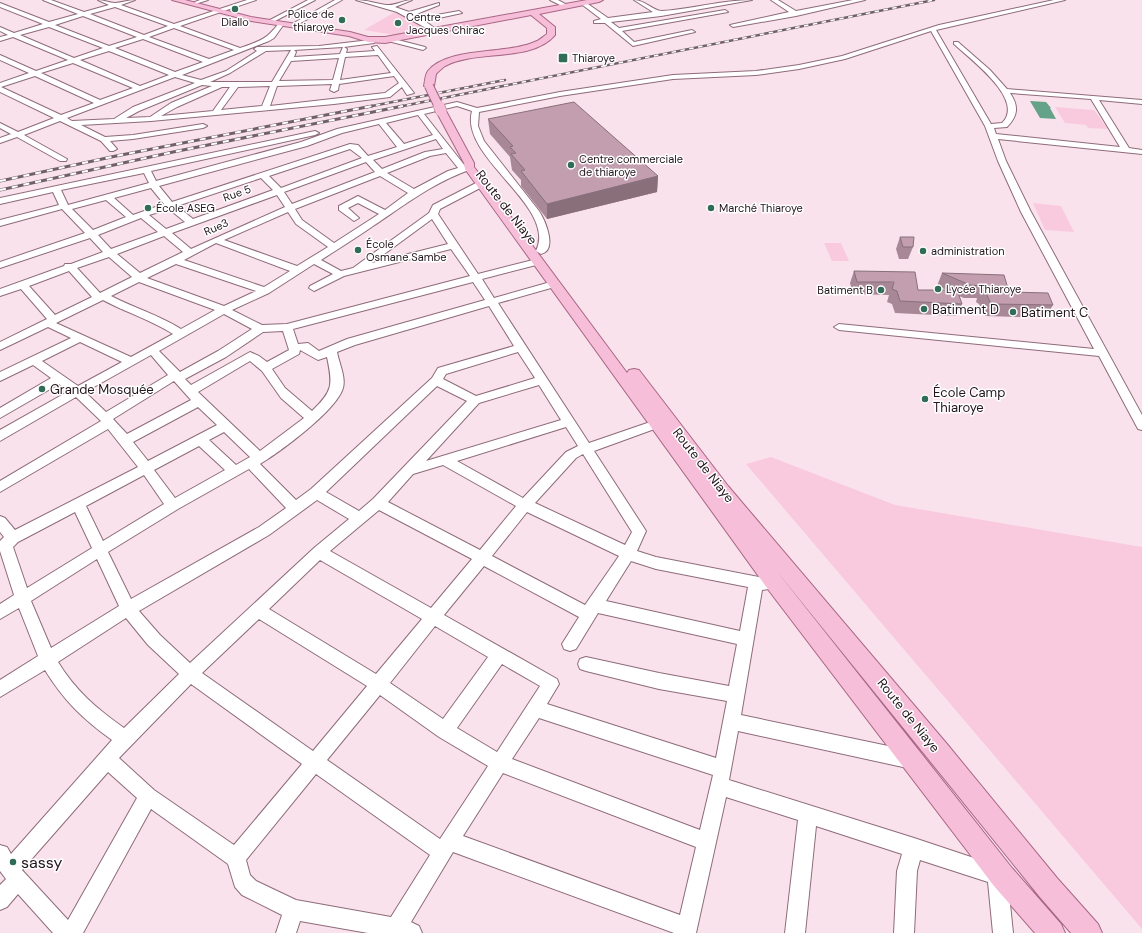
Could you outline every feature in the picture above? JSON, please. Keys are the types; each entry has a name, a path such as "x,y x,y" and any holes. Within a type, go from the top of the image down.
{"main road":[{"path":"176,0 281,24 321,28"},
{"path":"185,0 224,11 321,28 373,41 390,40 599,0"},
{"path":"467,166 429,86 428,80 431,72 446,62 471,56 525,49 546,41 552,35 551,27 533,12"},
{"name":"Route de Niaye","path":"467,166 539,256"},
{"name":"Route de Niaye","path":"467,166 475,166 485,176 558,284 656,424 777,586 1000,876 1052,933"},
{"name":"Route de Niaye","path":"558,284 722,491 924,734 1048,887 1090,933"}],"street":[{"path":"46,0 144,37 209,64"},
{"path":"100,0 244,49 295,49 373,41 380,53 410,93"},
{"path":"0,39 132,0"},
{"path":"196,3 205,0"},
{"path":"0,85 177,27 253,0"},
{"path":"273,20 312,0"},
{"path":"295,24 339,0"},
{"path":"359,0 368,1 410,14 434,31"},
{"path":"389,7 409,0"},
{"path":"553,0 566,6"},
{"path":"582,3 606,20 633,44 692,32 637,0"},
{"path":"707,0 735,14 748,23"},
{"path":"596,22 749,0"},
{"path":"774,0 796,14"},
{"path":"733,26 862,0"},
{"path":"0,223 108,197 255,158 312,142 340,131 457,104 463,104 476,110 537,98 674,77 756,73 799,68 843,58 963,21 1062,0"},
{"path":"410,14 436,4"},
{"path":"0,5 176,75 203,83 222,85 335,83 396,74"},
{"path":"420,20 459,13"},
{"path":"618,30 674,21 735,14"},
{"path":"0,140 209,64 270,38 281,24"},
{"path":"0,29 141,88 171,96"},
{"path":"933,29 989,126 994,136 1002,161 1026,212 1142,426"},
{"path":"390,40 423,48"},
{"path":"956,43 1006,91 1013,105 1011,119 1004,125 989,126"},
{"path":"334,102 335,83 343,56 344,45"},
{"path":"115,122 136,109 228,72 264,49"},
{"path":"265,109 274,84 295,49"},
{"path":"288,59 380,53"},
{"path":"0,57 100,103"},
{"path":"220,69 228,72"},
{"path":"71,123 115,122 334,102 387,95 403,83"},
{"path":"215,113 236,84"},
{"path":"151,119 174,105 222,85"},
{"path":"0,89 104,139 114,149"},
{"path":"1006,91 1142,102"},
{"path":"1094,98 1126,150"},
{"path":"0,487 177,377 222,354 260,329 287,327 476,278 539,256 545,246 542,225 536,213 480,141 474,129 473,118 476,110"},
{"path":"0,436 130,361 224,310 265,292 414,194 451,173 467,166 449,150 419,112"},
{"path":"380,121 402,147"},
{"path":"0,125 63,159"},
{"path":"104,139 203,126"},
{"path":"0,201 310,134 331,130 340,131"},
{"name":"Rue 5","path":"0,293 69,266 191,222 367,159 438,136"},
{"path":"994,136 1142,152"},
{"path":"0,265 92,234 132,218 350,146 355,147 381,173 414,194"},
{"name":"Rue3","path":"4,344 49,320 216,240 291,208 428,154 449,150"},
{"path":"255,158 265,174 291,208 299,222 334,247"},
{"path":"145,170 147,170 153,185 169,206 191,222"},
{"path":"356,270 433,214 436,207 480,184"},
{"path":"56,188 65,207 109,252 139,278 224,310 260,329"},
{"path":"108,197 132,218"},
{"path":"354,218 342,208 358,199 385,213"},
{"path":"433,214 491,301 639,531 638,536 628,553 590,610 570,644"},
{"path":"143,215 189,252"},
{"path":"216,240 298,270"},
{"path":"314,288 340,274 454,245"},
{"path":"175,260 265,292"},
{"path":"314,260 340,274"},
{"path":"69,266 100,296 127,309 167,324 181,334"},
{"path":"22,284 49,320 79,338 130,361"},
{"path":"265,368 295,351 295,348 304,346 316,356 351,342 491,301 558,284"},
{"path":"287,327 295,348"},
{"path":"839,327 1102,353"},
{"path":"0,332 4,344"},
{"path":"0,377 79,338"},
{"path":"0,689 128,609 264,531 316,493 436,382 439,375 449,368 520,348"},
{"path":"152,350 199,401 226,426 296,508"},
{"path":"0,612 24,599 100,549 173,505 255,461 313,418 334,396 337,390 338,384 331,351"},
{"path":"191,391 248,356 253,357 265,368 281,391 298,408 313,418"},
{"path":"33,360 77,391 107,420 126,440 145,469 173,505"},
{"path":"0,414 60,378"},
{"path":"0,900 10,867 125,739 190,674 319,552 378,503 476,400 542,380"},
{"path":"436,382 476,400"},
{"path":"126,440 199,401"},
{"path":"408,471 569,422"},
{"path":"236,858 313,762 483,558 525,505 573,453 656,424"},
{"path":"6,544 78,504 226,426"},
{"path":"201,440 235,472"},
{"path":"446,460 525,505 628,553 656,563 777,586"},
{"path":"316,493 359,518"},
{"path":"378,503 483,558 590,610 745,639"},
{"path":"78,504 128,609 154,640 190,674 313,762 446,846 687,930 721,778 756,582"},
{"path":"0,522 24,599 48,660 72,696 84,709 125,739"},
{"path":"107,759 148,796 236,858 242,880 250,888 294,910 404,931 446,846 534,708 551,684 434,616 319,552"},
{"path":"257,610 378,684 445,730 500,763 706,842"},
{"path":"445,730 499,655"},
{"path":"586,664 633,676 735,695"},
{"path":"534,708 721,778 808,814 1000,876 1003,933"},
{"path":"731,721 912,760"},
{"path":"72,933 148,796"},
{"path":"795,933 808,814"},
{"path":"904,933 907,871 914,847"},
{"path":"10,867 67,933"},
{"path":"286,933 294,910"}],"shaded area":[{"name":"Centre Jacques Chirac","path":"395,12 411,16 429,29 394,35 364,30"},
{"path":"1030,101 1046,102 1051,108 1056,119 1040,118"},
{"path":"1055,107 1094,110 1108,129 1088,128 1086,125 1065,123"},
{"path":"1033,203 1061,206 1074,232 1045,230"},
{"path":"824,243 841,243 849,261 832,261"},
{"path":"771,457 895,505 1142,547 1142,929 746,464"}],"building":[{"name":"Centre commerciale de thiaroye","path":"574,102 658,176 547,204 521,171 525,170 511,154 516,153 510,147 513,146 488,119"},
{"path":"900,237 914,237 913,247 903,247"},
{"path":"854,271 915,272 918,290 957,290 962,304 900,301 897,291 892,289 894,282 857,282"},
{"path":"942,273 1004,275 1009,292 1048,293 1053,305 991,304 985,291 982,290 983,286 970,285"}],"railway":[{"path":"398,107 934,0"},
{"path":"367,107 505,80"},
{"path":"0,181 116,156 372,106"},
{"path":"398,107 403,106"},
{"path":"0,190 173,152 398,107"}],"place":[{"name":"Diallo","path":"235,9"},
{"name":"Police de thiaroye","path":"342,20"},
{"name":"Centre Jacques Chirac","path":"398,23"},
{"name":"Thiaroye","path":"563,58"},
{"name":"Centre commerciale de thiaroye","path":"571,165"},
{"name":"École ASEG","path":"148,208"},
{"name":"Marché Thiaroye","path":"711,208"},
{"name":"École Osmane Sambe","path":"358,250"},
{"name":"administration","path":"923,251"},
{"name":"Lycée Thiaroye","path":"938,289"},
{"name":"Batiment B","path":"881,290"},
{"name":"Batiment D","path":"924,309"},
{"name":"Batiment C","path":"1013,312"},
{"name":"Grande Mosquée","path":"42,389"},
{"name":"École Camp Thiaroye","path":"925,399"},
{"name":"sassy","path":"13,862"}]}
